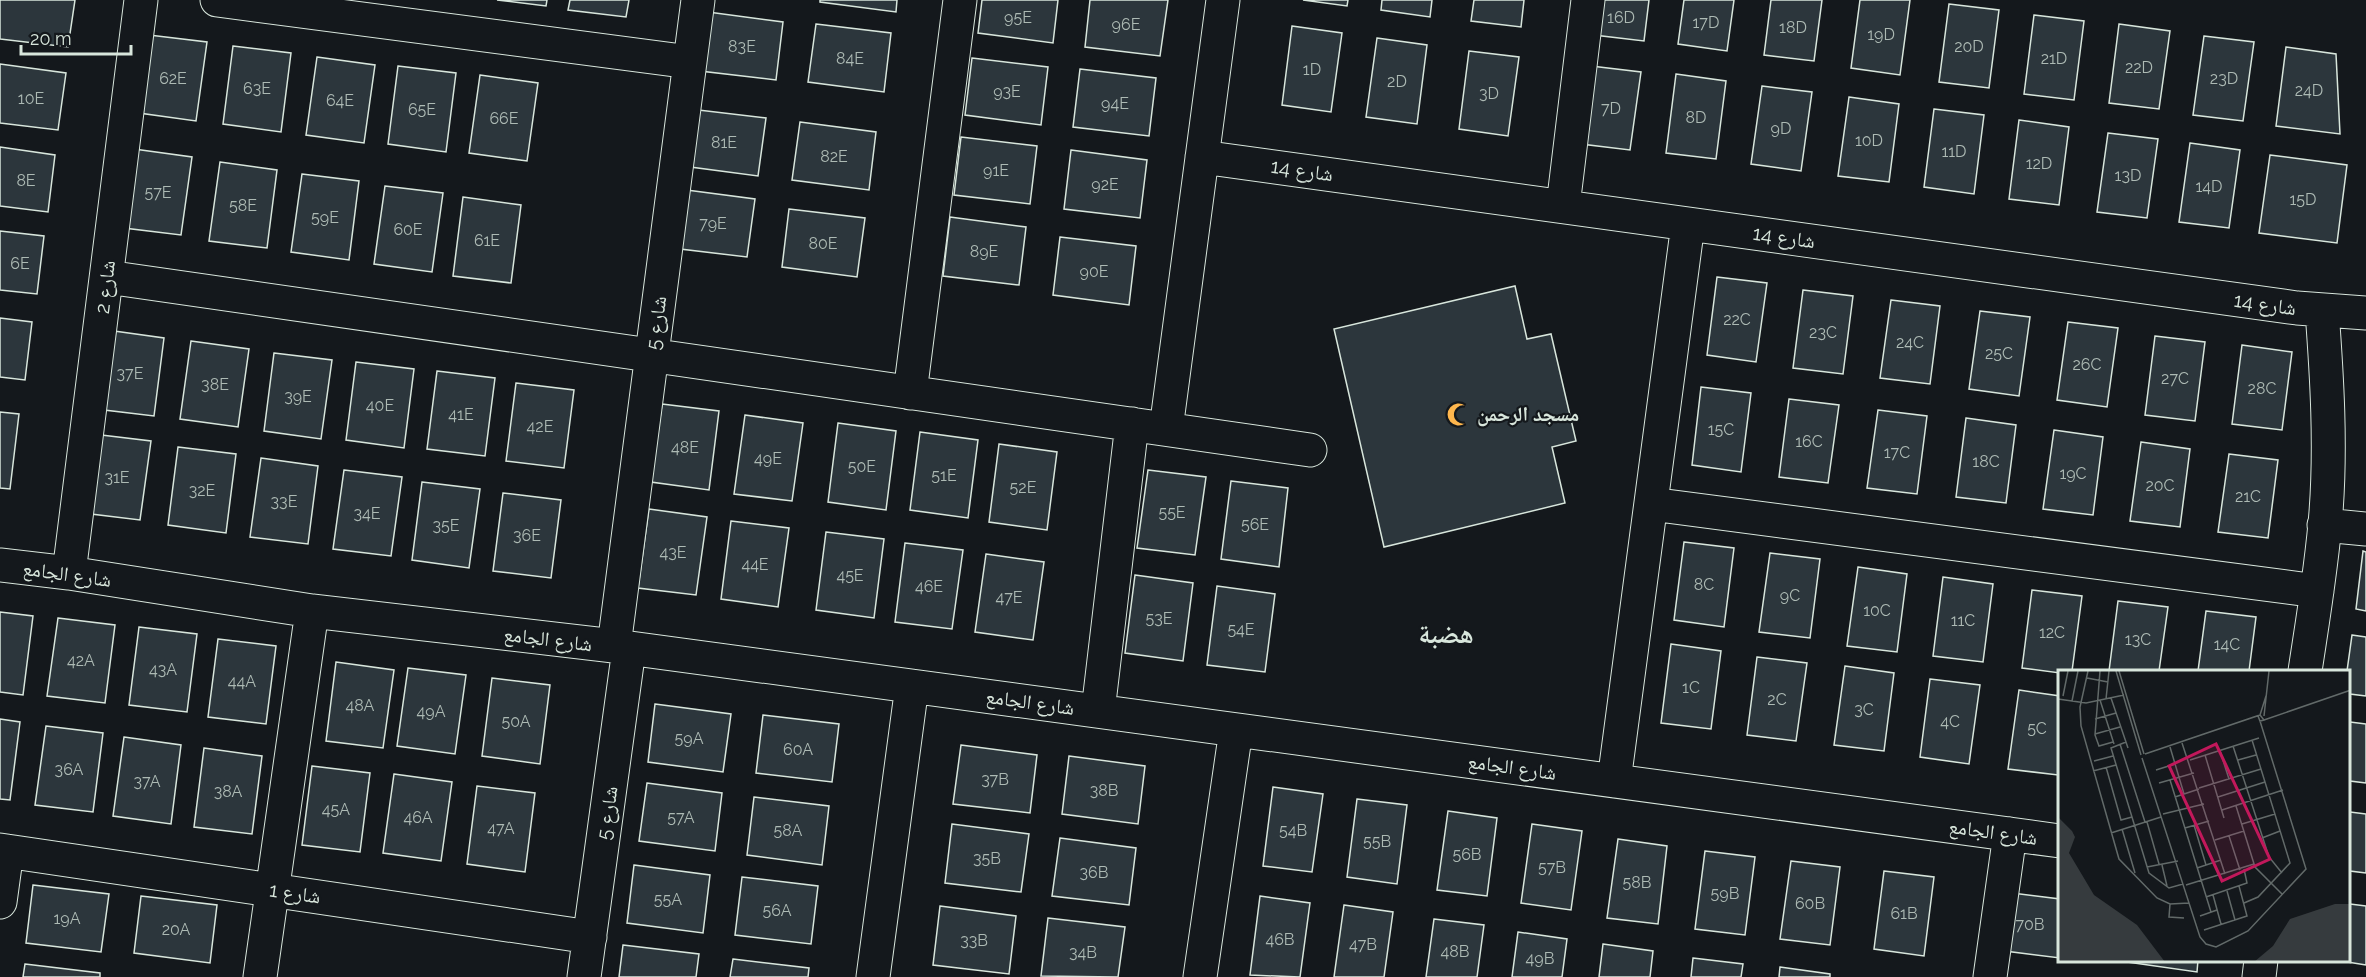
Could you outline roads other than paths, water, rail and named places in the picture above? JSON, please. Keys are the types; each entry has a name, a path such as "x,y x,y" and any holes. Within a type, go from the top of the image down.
{"street":[{"name":"شارع 2","path":"69,573 141,0"},
{"path":"217,0 690,62"},
{"name":"شارع 5","path":"584,977 652,355 698,0"},
{"path":"910,393 960,0"},
{"path":"1166,429 1223,0"},
{"path":"1563,206 1588,0"},
{"name":"شارع 14","path":"1202,157 2322,311 2366,313"},
{"path":"1614,781 1688,224"},
{"path":"107,277 1310,450"},
{"path":"2305,670 2324,525 2328,445 2327,378 2322,311"},
{"path":"1098,711 1132,424"},
{"path":"1651,504 2317,591"},
{"path":"2324,525 2366,529"},
{"name":"شارع الجامع","path":"0,565 69,573 312,611 912,686 2058,841"},
{"path":"260,977 312,611"},
{"path":"873,977 912,686"},
{"path":"1200,977 1236,730"},
{"path":"1990,977 2010,834"},
{"path":"0,902 3,850"},
{"name":"شارع 1","path":"3,850 590,937"},
{"path":"2259,977 2261,962"}],"place":[{"name":"مسجد الرحمن","path":"1459,414"}],"district":[{"name":"هضبة","path":"1446,634"}]}
